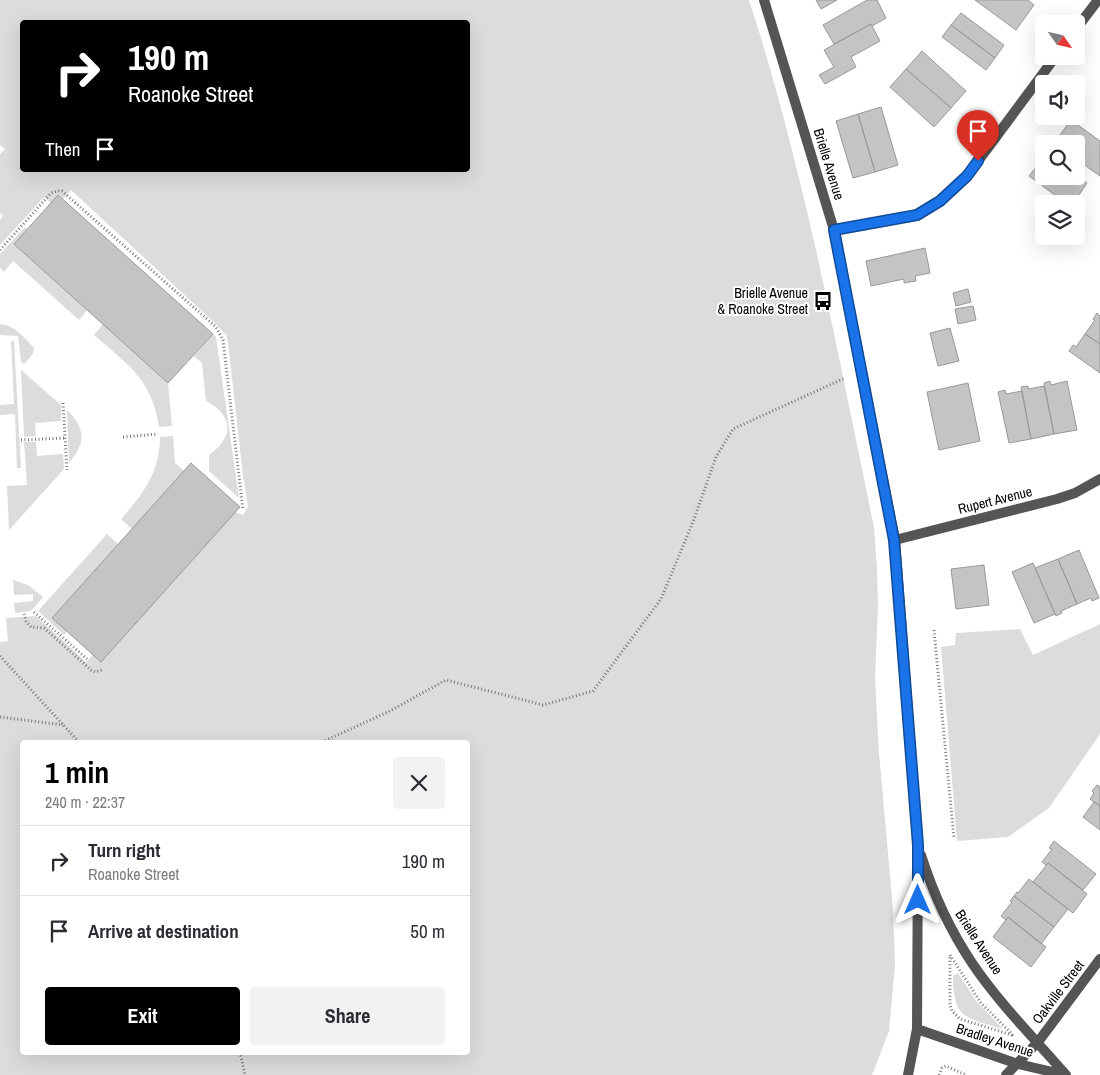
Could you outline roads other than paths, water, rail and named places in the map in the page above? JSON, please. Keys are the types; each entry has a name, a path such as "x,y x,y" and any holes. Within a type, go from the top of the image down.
{"street":[{"name":"Brielle Avenue","path":"764,0 834,230 894,540 918,845 917,1029 908,1075"},
{"path":"1085,17 1098,0"},
{"path":"834,230 917,215 940,201 967,176 1049,65"},
{"name":"Rupert Avenue","path":"894,540 1057,499 1075,493 1100,479"},
{"name":"Brielle Avenue","path":"918,845 925,868 944,914 973,963 1005,1005 1066,1075"},
{"name":"Oakville Street","path":"1038,1042 1100,959"},
{"name":"Bradley Avenue","path":"917,1029 1018,1064 1066,1075"},
{"path":"1006,1075 1038,1042"}],"place":[{"name":"Brielle Avenue & Roanoke Street","path":"823,301"}]}
